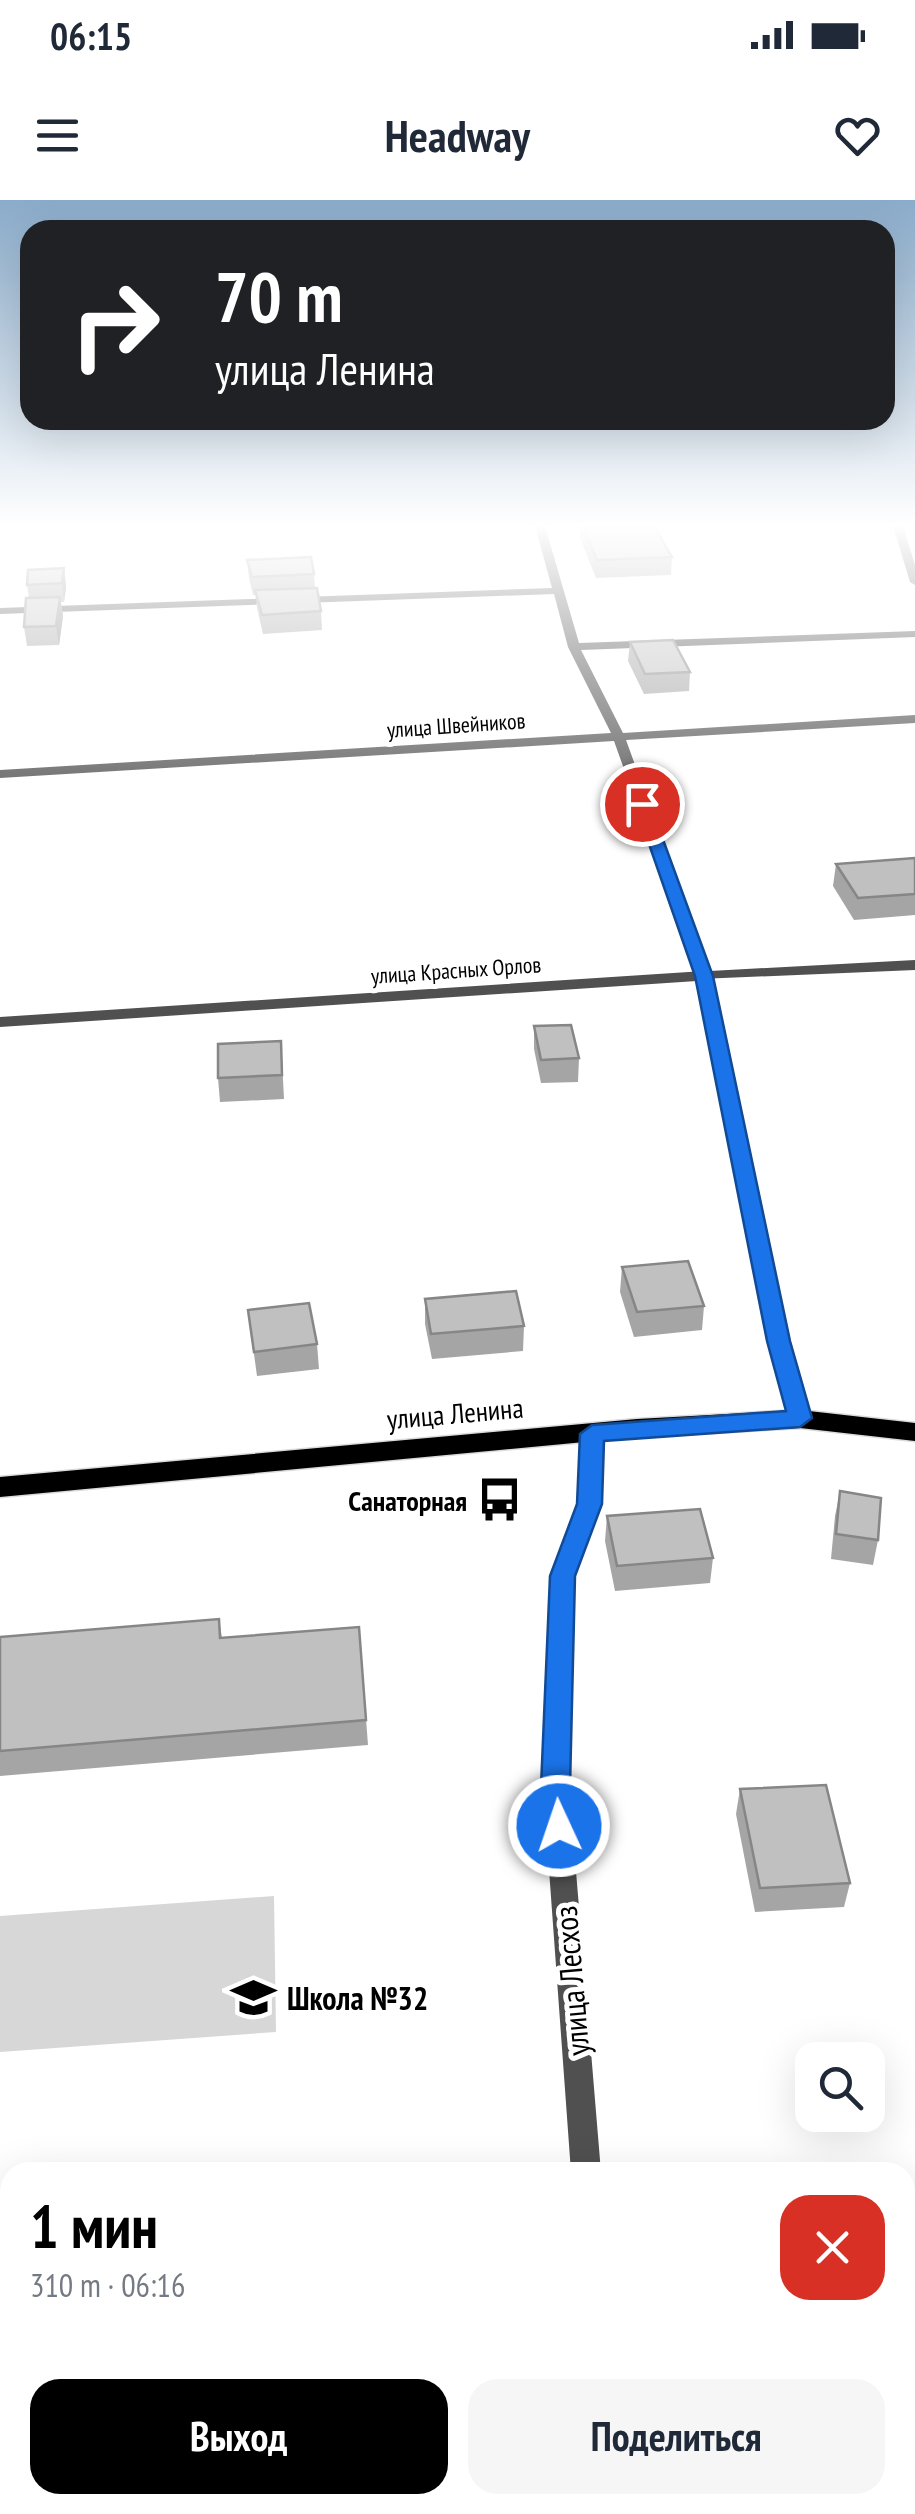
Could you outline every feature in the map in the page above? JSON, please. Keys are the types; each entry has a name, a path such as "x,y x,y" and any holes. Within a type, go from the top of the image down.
{"main road":[{"name":"улица Ленина","path":"0,1487 800,1418 915,1432"}],"street":[{"path":"571,634 618,735 704,976 778,1341 800,1418"},
{"path":"574,646 915,634"},
{"name":"улица Швейников","path":"0,774 915,719"},
{"name":"улица Красных Орлов","path":"0,1022 915,965"},
{"name":"улица Лесхоз","path":"585,2162 556,1787 562,1576 589,1504 592,1434"}],"shaded area":[{"path":"274,1896 276,2032 0,2052 0,1916"}],"building":[{"path":"673,640 690,672 645,674 630,642"},
{"path":"915,858 915,894 858,898 836,864"},
{"path":"571,1025 579,1058 541,1060 534,1026"},
{"path":"281,1041 282,1075 218,1078 218,1044"},
{"path":"688,1261 704,1306 637,1312 622,1267"},
{"path":"516,1291 524,1326 431,1334 425,1299"},
{"path":"309,1303 317,1344 254,1352 248,1310"},
{"path":"840,1491 881,1498 878,1540 836,1534"},
{"path":"700,1509 713,1558 617,1566 607,1516"},
{"path":"219,1619 220,1638 359,1627 366,1720 0,1751 0,1637"},
{"path":"826,1785 850,1883 760,1888 740,1789"}],"place":[{"name":"Санаторная","path":"500,1500"},
{"name":"Школа №32","path":"254,1998"}],"route":[{"path":"559,1826 556,1787 562,1576 589,1504 592,1434 800,1418 778,1341 704,976 642,804"}]}
